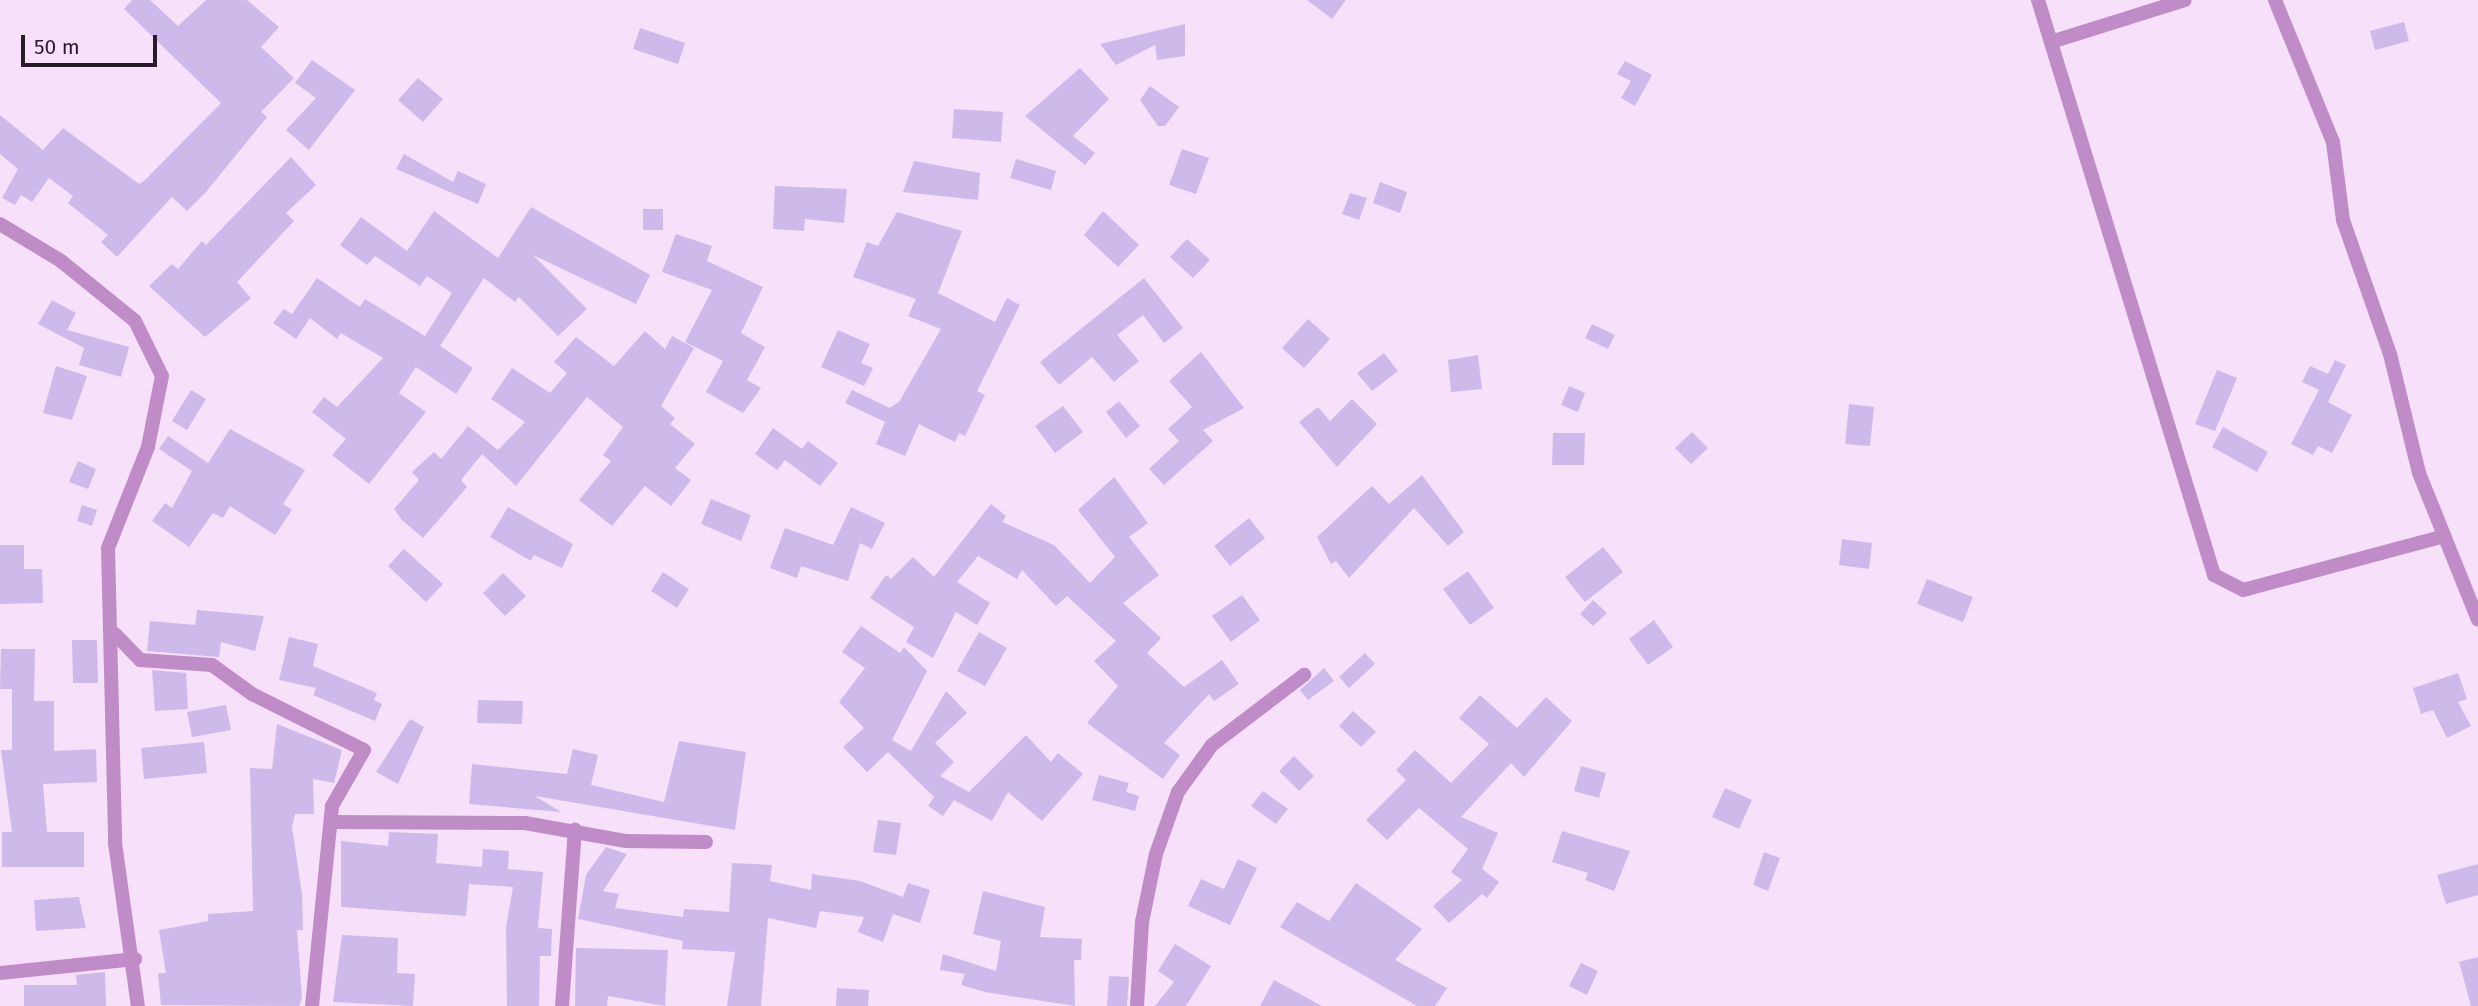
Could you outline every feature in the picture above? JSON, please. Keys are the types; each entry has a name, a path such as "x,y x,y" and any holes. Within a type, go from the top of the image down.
{"street":[{"path":"2038,0 2214,575 2243,590 2441,537"},
{"path":"2050,42 2185,0"},
{"path":"2274,0 2333,142 2343,220 2390,354 2441,537 2478,620"},
{"path":"0,224 61,261 135,321 162,376 148,447 108,548 115,634 115,842 135,959 138,1006"},
{"path":"115,634 139,660 212,665 252,694 360,744 365,758 332,806 312,1006"},
{"path":"1137,1006 1142,922 1156,854 1178,792 1212,745 1304,675"},
{"path":"331,822 575,829 626,841 706,842"},
{"path":"562,1006 575,829"},
{"path":"0,973 135,959"}],"building":[{"path":"132,0 150,0 178,26 206,0 247,0 279,27 261,47 294,78 261,112 267,117 206,192 187,211 172,197 117,257 101,242 108,235 68,203 73,196 49,178 32,202 21,195 15,205 2,198 18,169 0,154 0,115 43,150 63,128 139,184 145,180 221,103 124,9"},
{"path":"1307,0 1346,0 1332,19"},
{"path":"2404,22 2409,41 2375,50 2370,31"},
{"path":"1185,24 1185,56 1157,60 1155,45 1116,65 1100,44"},
{"path":"640,28 685,43 678,64 633,49"},
{"path":"312,60 355,90 309,150 286,130 316,98 295,83"},
{"path":"1625,61 1652,75 1635,106 1621,98 1631,81 1617,74"},
{"path":"1080,68 1109,99 1073,136 1095,153 1085,165 1025,116"},
{"path":"418,78 443,99 423,122 398,100"},
{"path":"1150,86 1179,107 1165,126 1158,126 1140,100"},
{"path":"954,109 1003,112 1001,142 952,138"},
{"path":"1182,149 1209,158 1196,194 1169,185"},
{"path":"404,154 453,182 458,171 486,184 478,204 396,169"},
{"path":"291,157 316,185 286,213 294,221 237,282 251,298 205,337 149,286 172,264 178,269 202,241 206,245"},
{"path":"1016,159 1056,171 1051,190 1010,178"},
{"path":"914,161 980,173 978,200 903,192"},
{"path":"1380,182 1407,192 1400,213 1373,203"},
{"path":"775,186 847,189 844,223 805,219 804,231 773,229"},
{"path":"1350,193 1367,198 1359,220 1342,214"},
{"path":"531,207 650,275 636,304 533,255 587,309 558,336 519,297 515,302 484,278 440,346 473,368 456,394 416,367 399,393 426,412 369,484 332,455 346,439 312,412 324,397 337,407 383,358 341,333 337,339 310,318 296,339 273,323 284,309 292,314 317,278 360,307 365,299 425,336 452,293 427,276 420,286 375,256 367,265 340,245 361,217 407,251 434,211 498,258"},
{"path":"643,209 663,209 663,230 643,230"},
{"path":"1103,211 1139,245 1118,267 1084,235"},
{"path":"897,212 962,231 938,293 995,322 1007,298 1020,305 977,391 985,395 965,436 959,433 955,442 919,424 905,456 876,444 885,422 845,403 852,390 890,408 899,402 941,329 908,316 916,299 853,277 867,242 878,246"},
{"path":"676,234 712,246 707,261 763,287 741,333 765,347 747,380 761,388 743,413 706,392 723,361 685,342 712,290 662,272"},
{"path":"1187,239 1210,260 1193,278 1170,257"},
{"path":"1144,278 1183,328 1164,343 1143,315 1117,335 1139,361 1114,382 1092,357 1059,385 1040,362"},
{"path":"52,300 76,313 67,330 129,347 121,377 79,365 84,348 38,324"},
{"path":"1308,319 1330,339 1304,368 1282,348"},
{"path":"1592,324 1615,335 1608,349 1585,338"},
{"path":"838,330 870,344 861,363 873,368 864,386 821,367"},
{"path":"645,331 665,349 672,336 694,348 661,406 675,418 670,424 695,444 675,468 691,480 671,506 645,486 612,526 579,500 611,461 603,455 623,427 587,397 516,486 482,454 461,480 467,487 423,538 402,520 394,509 419,480 412,472 434,452 441,459 468,426 498,450 525,422 491,399 512,368 550,393 567,373 554,362 576,337 614,366"},
{"path":"1201,352 1244,408 1203,430 1213,441 1164,485 1149,469 1179,441 1168,429 1192,407 1169,381"},
{"path":"1384,353 1398,371 1372,391 1357,373"},
{"path":"1478,355 1482,389 1451,392 1448,360"},
{"path":"2335,360 2346,365 2328,402 2352,415 2332,453 2318,446 2313,455 2291,444 2319,390 2302,382 2310,366 2328,374"},
{"path":"56,366 87,376 72,420 43,413"},
{"path":"2217,370 2237,378 2215,431 2195,424"},
{"path":"1569,386 1585,393 1578,412 1561,405"},
{"path":"191,390 206,399 187,430 172,421"},
{"path":"1352,399 1377,424 1337,467 1299,422 1318,407 1330,421"},
{"path":"1119,401 1140,426 1126,438 1106,412"},
{"path":"1849,404 1874,407 1870,446 1845,444"},
{"path":"1063,406 1083,432 1055,453 1035,426"},
{"path":"2223,427 2268,452 2257,472 2212,447"},
{"path":"773,428 802,449 808,441 838,463 820,486 785,460 777,470 755,454"},
{"path":"230,429 305,470 283,504 292,510 275,535 230,506 223,518 213,513 189,547 152,521 165,503 172,508 192,471 159,449 168,436 208,463"},
{"path":"1692,432 1708,448 1691,464 1675,448"},
{"path":"1553,433 1585,433 1584,465 1552,465"},
{"path":"78,461 96,469 88,489 69,482"},
{"path":"1422,475 1464,532 1448,546 1414,508 1349,578 1336,561 1331,564 1317,537 1372,486 1389,504"},
{"path":"1114,477 1148,523 1129,537 1159,575 1123,603 1161,638 1147,653 1184,687 1222,660 1239,684 1214,701 1209,694 1164,743 1180,755 1163,779 1087,723 1118,686 1094,661 1116,641 1067,596 1056,606 1022,570 1017,579 978,556 957,582 990,603 977,625 956,612 933,658 906,642 914,627 870,598 886,575 891,579 913,557 934,577 991,504 1006,516 1002,522 1054,545 1090,583 1115,557 1078,510"},
{"path":"711,499 751,515 741,541 701,524"},
{"path":"82,505 97,510 92,526 77,521"},
{"path":"508,507 573,544 562,568 534,555 531,561 490,537"},
{"path":"851,507 885,523 872,549 860,543 848,581 801,566 797,578 770,568 785,528 833,545"},
{"path":"1249,518 1265,538 1230,566 1214,546"},
{"path":"1842,539 1872,543 1869,569 1839,565"},
{"path":"0,545 24,545 24,569 42,569 43,603 0,604"},
{"path":"1603,547 1623,572 1585,602 1565,577"},
{"path":"404,549 443,584 426,602 388,566"},
{"path":"1468,571 1494,608 1470,625 1443,589"},
{"path":"663,572 689,589 677,608 651,591"},
{"path":"503,573 526,596 505,616 483,593"},
{"path":"1927,579 1973,597 1963,622 1917,604"},
{"path":"1242,595 1260,620 1231,642 1212,616"},
{"path":"1593,600 1607,613 1593,626 1580,614"},
{"path":"197,610 264,616 255,651 221,642 219,657 147,651 150,621 195,625"},
{"path":"1654,620 1673,647 1648,665 1629,639"},
{"path":"861,626 900,653 904,647 927,671 892,740 911,751 946,691 967,713 935,743 954,762 940,776 969,792 1026,735 1051,762 1058,753 1083,774 1042,821 1008,792 992,821 954,800 943,816 928,806 934,797 888,752 867,772 843,747 864,728 839,702 865,668 842,652"},
{"path":"979,632 1007,648 985,686 957,671"},
{"path":"289,637 318,644 313,666 377,693 374,700 382,704 375,721 313,695 316,688 279,680"},
{"path":"72,640 97,640 98,683 73,683"},
{"path":"1,649 35,649 34,701 54,701 54,751 96,749 97,782 43,784 47,832 84,832 84,867 2,867 2,832 12,832 1,750 12,750 12,689 0,689"},
{"path":"1365,653 1375,664 1349,688 1339,677"},
{"path":"1324,668 1334,681 1308,700 1300,690"},
{"path":"152,670 186,673 188,709 155,711"},
{"path":"2458,673 2467,699 2458,702 2471,726 2447,738 2433,710 2421,714 2413,688"},
{"path":"1480,695 1517,728 1546,697 1572,721 1524,777 1511,763 1461,817 1498,833 1482,869 1499,882 1487,898 1482,894 1449,923 1433,906 1462,880 1451,872 1468,849 1419,808 1387,840 1366,820 1406,780 1396,770 1415,750 1451,783 1489,744 1459,718"},
{"path":"478,700 523,701 522,724 477,723"},
{"path":"226,705 231,730 192,737 187,712"},
{"path":"1353,711 1376,732 1361,747 1339,726"},
{"path":"410,719 424,727 398,784 376,772"},
{"path":"277,724 342,750 334,783 313,779 314,814 295,814 292,827 302,894 303,930 297,930 302,998 299,1006 161,1005 158,973 166,973 159,930 208,921 208,914 253,911 250,768 272,769"},
{"path":"679,741 746,752 735,830 535,796 561,812 469,804 472,764 567,774 573,749 598,755 591,785 664,802"},
{"path":"204,742 207,773 144,779 141,748"},
{"path":"1294,756 1314,776 1299,791 1279,771"},
{"path":"1581,766 1606,773 1599,798 1574,791"},
{"path":"1099,775 1129,783 1126,792 1139,796 1135,811 1092,800"},
{"path":"1725,788 1752,800 1739,829 1712,817"},
{"path":"1263,791 1288,809 1276,824 1251,806"},
{"path":"878,820 901,823 896,855 873,852"},
{"path":"1562,831 1630,851 1614,891 1585,880 1588,873 1552,862"},
{"path":"389,832 438,834 436,863 482,867 483,849 509,851 508,869 543,872 538,928 552,929 551,956 540,956 539,1006 507,1006 506,927 513,887 469,884 466,916 341,907 341,841 388,846"},
{"path":"606,847 627,854 603,891 619,894 615,908 683,917 684,909 729,912 732,863 772,865 770,881 811,890 812,874 860,881 903,897 908,883 930,890 920,923 893,914 883,942 858,932 864,917 820,911 816,928 768,918 761,1006 727,1006 735,952 682,949 683,941 578,919 586,875"},
{"path":"1764,852 1780,858 1768,891 1753,885"},
{"path":"1238,859 1257,868 1230,925 1188,906 1201,879 1224,889"},
{"path":"2478,864 2478,895 2446,904 2437,875"},
{"path":"1356,883 1422,929 1395,960 1447,988 1435,1006 1417,1006 1280,927 1297,902 1329,921"},
{"path":"983,891 1045,907 1040,937 1082,939 1081,960 1074,960 1075,1006 985,992 961,985 965,974 940,970 943,954 996,971 1001,941 973,934"},
{"path":"79,897 86,928 36,931 34,900"},
{"path":"342,935 398,938 397,973 415,974 413,1006 333,1002"},
{"path":"1175,944 1211,966 1186,1006 1155,1006 1174,982 1158,971"},
{"path":"576,948 668,950 665,1006 608,996 607,1006 575,1006"},
{"path":"2478,957 2478,1006 2471,1006 2459,962"},
{"path":"1581,963 1598,971 1587,995 1569,986"},
{"path":"105,972 106,1006 24,1006 24,985 77,985 76,975"},
{"path":"1109,976 1129,977 1127,1006 1107,1006"},
{"path":"1274,980 1322,1006 1260,1006"},
{"path":"837,988 869,990 868,1006 836,1006"}]}
